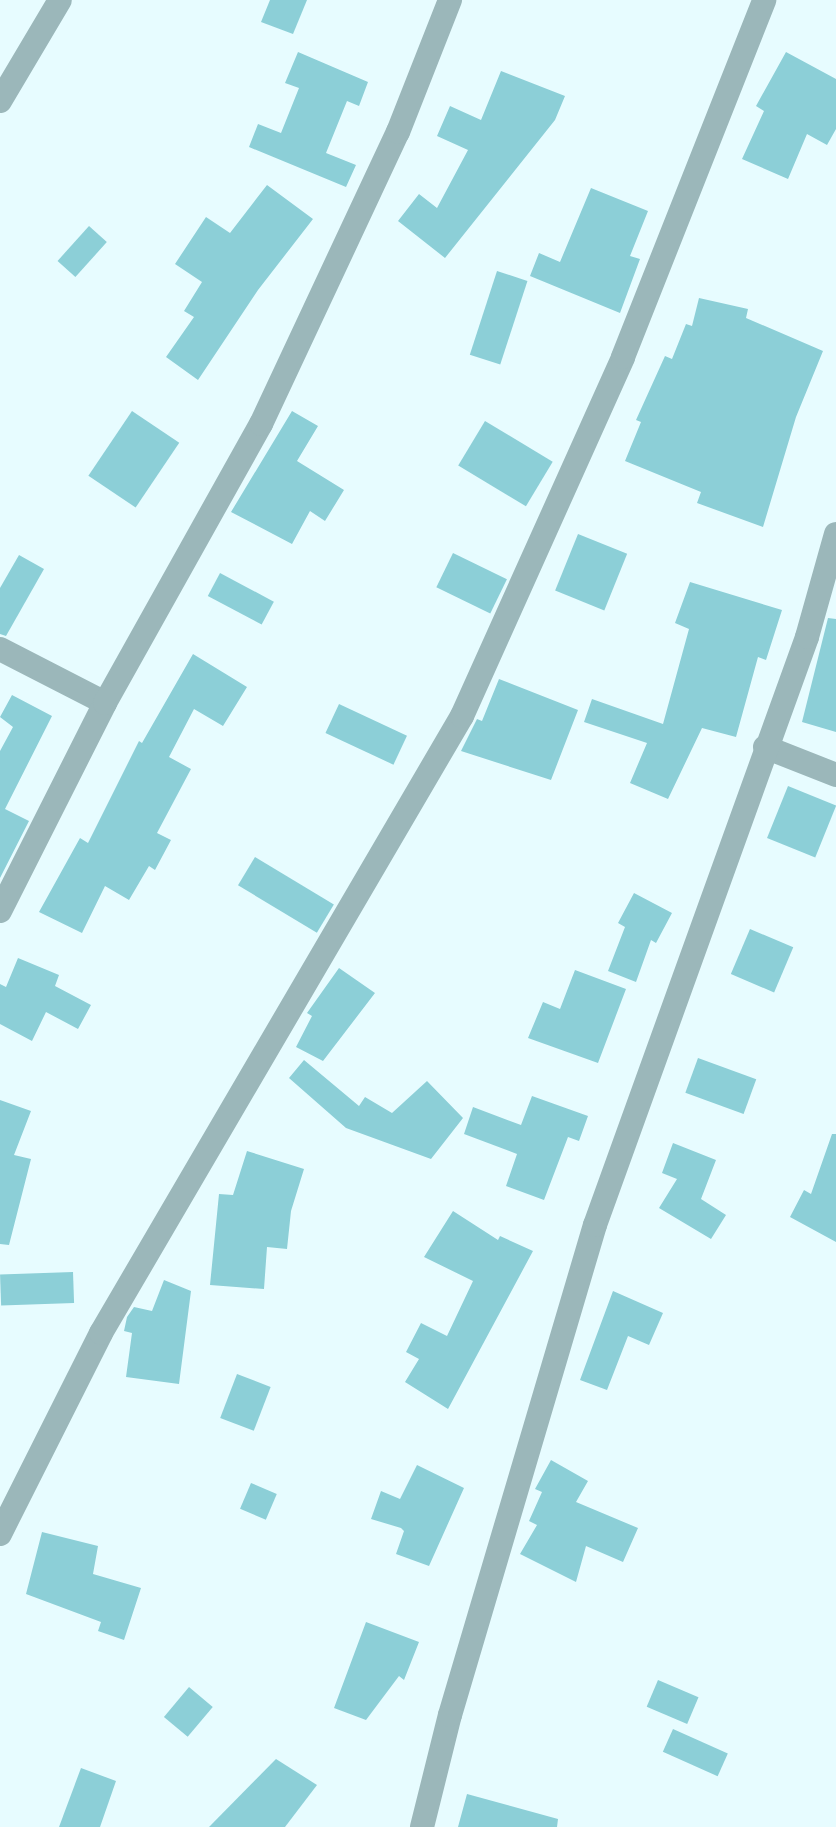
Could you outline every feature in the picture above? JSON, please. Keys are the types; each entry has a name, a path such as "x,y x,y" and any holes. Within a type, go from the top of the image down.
{"street":[{"path":"0,101 60,0"},
{"path":"4,894 105,703 261,425 398,132 450,0"},
{"path":"0,1534 100,1333 462,716 623,356 764,0"},
{"path":"422,1827 450,1715 595,1225 765,747 807,637 836,534"},
{"path":"0,649 105,703"},
{"path":"765,747 836,775"}],"building":[{"path":"270,0 307,0 293,34 261,22"},
{"path":"298,52 368,82 359,106 347,101 326,153 356,165 346,187 249,147 258,124 281,133 299,88 285,83"},
{"path":"786,52 836,79 836,129 827,145 807,134 788,179 742,159 764,111 756,106"},
{"path":"501,71 565,96 555,120 445,258 398,221 419,194 437,208 468,150 437,136 450,106 481,120"},
{"path":"267,185 313,219 258,290 198,380 166,357 194,317 184,311 202,282 175,264 206,217 230,233"},
{"path":"591,188 648,211 630,256 640,259 620,313 530,276 539,253 560,262"},
{"path":"89,226 107,242 75,277 58,261"},
{"path":"497,271 527,281 500,365 470,355"},
{"path":"699,298 748,309 746,318 823,351 796,417 763,527 697,503 701,492 625,461 641,422 636,420 665,356 672,359 686,324 692,326"},
{"path":"132,411 179,443 136,508 88,476"},
{"path":"292,411 318,426 297,461 344,490 325,521 310,511 292,544 231,512"},
{"path":"485,421 553,462 526,506 458,466"},
{"path":"578,534 627,554 604,610 555,591"},
{"path":"453,553 507,579 490,613 436,587"},
{"path":"19,555 44,569 6,636 0,634 0,588"},
{"path":"220,573 274,602 262,625 208,596"},
{"path":"690,582 782,610 766,660 758,657 736,737 702,728 668,799 630,783 647,743 584,722 592,699 663,724 689,629 675,623"},
{"path":"828,618 836,619 836,732 802,722"},
{"path":"193,654 247,687 223,726 194,709 169,757 191,769 157,833 171,840 155,870 149,866 129,900 105,886 82,933 39,912 80,838 88,843 139,741 142,743"},
{"path":"499,679 578,710 551,780 461,751 477,719 482,721"},
{"path":"12,695 52,716 5,809 29,821 0,878 0,751 13,727 0,717"},
{"path":"339,704 407,736 393,765 325,733"},
{"path":"788,786 836,805 815,857 767,838"},
{"path":"255,857 334,904 317,933 238,885"},
{"path":"634,893 672,913 656,943 651,940 636,982 608,971 625,927 618,923"},
{"path":"750,929 793,947 774,992 731,974"},
{"path":"18,958 59,975 55,986 91,1005 78,1029 46,1012 32,1041 0,1024 0,984 6,987"},
{"path":"339,968 375,993 323,1061 296,1047 312,1016 307,1013"},
{"path":"575,970 626,989 598,1063 528,1038 543,1002 560,1009"},
{"path":"698,1058 756,1079 744,1114 685,1093"},
{"path":"304,1060 359,1106 365,1097 392,1113 427,1081 463,1118 431,1159 346,1128 289,1078"},
{"path":"532,1096 588,1116 579,1141 568,1137 544,1200 506,1186 517,1154 464,1134 473,1107 521,1125"},
{"path":"0,1100 31,1111 14,1155 31,1159 9,1245 0,1244"},
{"path":"832,1134 836,1134 836,1242 790,1217 804,1190 811,1194"},
{"path":"673,1143 716,1160 701,1199 726,1215 711,1239 659,1208 677,1179 662,1173"},
{"path":"247,1151 304,1169 291,1211 287,1249 267,1247 264,1289 210,1285 219,1194 233,1195"},
{"path":"453,1211 498,1240 500,1236 533,1251 448,1409 405,1382 419,1359 406,1352 421,1323 447,1336 473,1281 424,1257"},
{"path":"73,1272 74,1303 1,1306 0,1275"},
{"path":"164,1280 191,1291 179,1384 126,1377 132,1333 124,1331 127,1317 134,1307 152,1311"},
{"path":"613,1291 663,1313 649,1345 628,1336 607,1390 580,1380"},
{"path":"237,1374 271,1387 254,1431 220,1418"},
{"path":"551,1460 588,1481 576,1502 638,1528 623,1562 586,1546 576,1582 520,1554 537,1525 529,1521 542,1492 535,1489"},
{"path":"417,1465 464,1488 429,1566 396,1554 404,1531 401,1528 371,1519 381,1491 400,1499"},
{"path":"251,1483 277,1494 266,1520 240,1509"},
{"path":"42,1532 98,1546 93,1574 141,1588 124,1640 98,1631 101,1622 26,1594"},
{"path":"366,1622 419,1642 404,1680 399,1676 366,1720 334,1708"},
{"path":"658,1680 699,1697 687,1724 647,1707"},
{"path":"189,1687 213,1707 188,1737 164,1717"},
{"path":"673,1729 728,1753 718,1776 663,1752"},
{"path":"276,1759 317,1785 285,1827 209,1827"},
{"path":"81,1768 116,1781 100,1827 59,1827"},
{"path":"467,1794 558,1819 557,1827 458,1827"}]}
